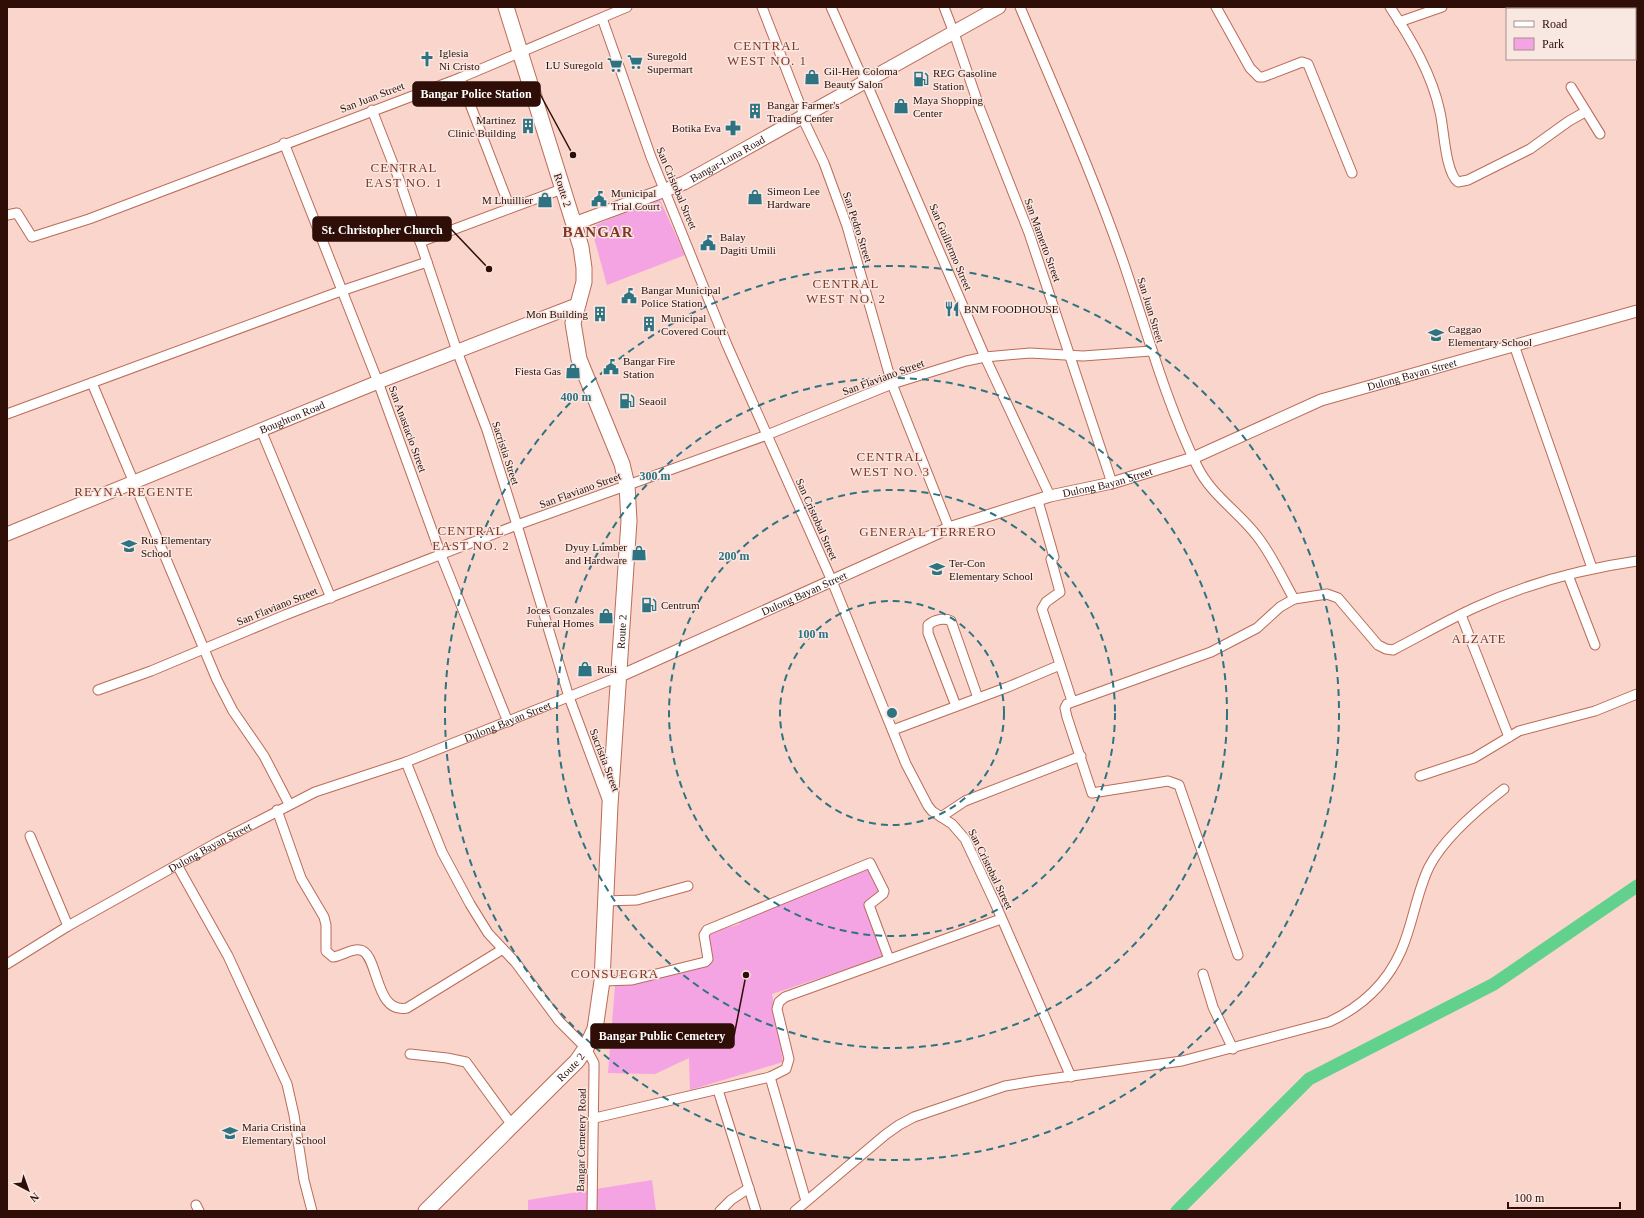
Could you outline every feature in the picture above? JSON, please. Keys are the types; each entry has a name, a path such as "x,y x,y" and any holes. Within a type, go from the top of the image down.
{"highway":[{"name":"Route 2","path":"426,1211 577,1061 586,1048 595,1029 602,981 610,805 629,521 627,485 616,448 576,346 573,322 584,282 581,247 506,7"}],"main road":[{"name":"Bangar-Luna Road","path":"574,224 665,192 684,183 998,7"},
{"name":"Boughton Road","path":"7,534 132,481 378,382 579,304"}],"street":[{"name":"San Juan Street","path":"7,215 17,213 32,237 89,219 284,143 460,78 627,7"},
{"name":"San Pedro Street","path":"762,7 803,116 824,163 847,226 892,384 949,528"},
{"name":"San Guillermo Street","path":"831,7 858,68 866,82 985,356 1050,496"},
{"name":"San Mamerto Street","path":"944,7 980,109 1029,233 1112,483"},
{"name":"San Juan Street","path":"1020,7 1094,181 1124,265 1151,351 1193,458 1202,476 1216,494 1257,535 1294,599"},
{"path":"1216,7 1250,68 1259,77 1263,77 1302,62 1308,64 1352,173"},
{"path":"1390,7 1400,22 1427,73 1440,110 1451,170 1458,182 1468,180 1530,149 1569,121 1585,112"},
{"path":"1400,22 1442,7"},
{"name":"San Cristobal Street","path":"602,18 665,192 767,435 832,581 922,798 932,811 952,824 965,839 1002,919 1071,1077"},
{"path":"460,78 510,208"},
{"path":"1571,87 1585,112 1600,134"},
{"name":"Sacristia Street","path":"372,110 486,430 517,525 569,698 610,805"},
{"name":"San Anastacio Street","path":"284,143 378,382 441,555 508,722"},
{"path":"420,242 562,189"},
{"path":"7,414 341,291 427,262"},
{"name":"Dulong Bayan Street","path":"7,964 68,926 289,804 315,792 406,762 569,698 949,528 1050,496 1112,483 1193,458 1308,404 1637,311"},
{"path":"1514,345 1592,568"},
{"name":"San Flaviano Street","path":"98,690 151,671 330,598 517,525 767,435 892,384 966,360 985,356 1030,353 1070,356 1125,354 1151,351"},
{"path":"92,383 132,481 226,698 264,756 289,804"},
{"path":"261,430 330,598"},
{"path":"1038,501 1054,557 1051,559 1060,592 1046,602 1042,609 1072,701"},
{"path":"1238,955 1180,785 1168,781 1093,794 1090,790 1081,756 1065,708 1067,704 1072,701 1160,672 1212,652 1257,628 1280,607 1294,599 1327,594 1338,598 1378,645 1392,650 1461,615 1512,592 1592,568 1637,561"},
{"path":"1568,575 1595,645"},
{"path":"1461,615 1509,736"},
{"path":"956,706 928,633 928,625 938,620 948,619 953,625 978,698"},
{"path":"893,730 1060,665"},
{"path":"1420,776 1474,758 1509,736 1532,727 1596,711 1637,694"},
{"path":"941,817 965,801 1081,756"},
{"path":"406,762 442,852 484,928 503,949 559,1020 586,1048"},
{"path":"795,1211 885,1135 899,1124 914,1117 1005,1086 1182,1062 1329,1022 1342,1016 1362,1002 1380,985 1402,950 1429,867 1443,848 1466,823 1484,805 1504,789"},
{"path":"277,810 301,878 324,917 326,925 326,951 334,957 359,949 364,951 369,959 384,996 391,1005 400,1009 407,1008 503,949"},
{"path":"30,836 68,926"},
{"path":"602,981 632,980 704,962 708,959 704,935 707,930 870,863 884,892 869,905 889,959"},
{"path":"178,865 232,962 287,1084 293,1109 304,1180 312,1211"},
{"path":"605,901 636,900 688,886"},
{"path":"595,1118 770,1077 786,1069 789,1062 778,1009 779,1002 791,993 1002,919"},
{"path":"1203,974 1213,1007 1233,1049"},
{"name":"Bangar Cemetery Road","path":"586,1048 594,1064 595,1118 592,1211"},
{"path":"410,1054 447,1058 466,1062 512,1125"},
{"path":"770,1077 806,1201"},
{"path":"718,1090 756,1211"},
{"path":"720,1211 731,1200 749,1188"}],"green space":[{"path":"659,198 685,255 607,285 591,227"},
{"path":"868,865 880,894 865,905 886,956 772,994 783,1062 690,1090 689,1058 655,1074 608,1073 615,986 710,963 706,934 740,924 738,919"},
{"path":"652,1180 656,1211 528,1211 528,1200"}],"waterway":[{"path":"1177,1211 1309,1079 1494,984 1637,886"}],"place":[{"name":"Iglesia Ni Cristo","path":"427,59"},
{"name":"Suregold Supermart","path":"635,62"},
{"name":"LU Suregold","path":"615,65"},
{"name":"Gil-Hen Coloma Beauty Salon","path":"812,77"},
{"name":"REG Gasoline Station","path":"921,79"},
{"name":"Maya Shopping Center","path":"901,106"},
{"name":"Bangar Farmer's Trading Center","path":"755,111"},
{"name":"Martinez Clinic Building","path":"528,126"},
{"name":"Botika Eva","path":"733,128"},
{"name":"Bangar Police Station","path":"573,155"},
{"name":"Simeon Lee Hardware","path":"755,197"},
{"name":"Municipal Trial Court","path":"599,199"},
{"name":"M Lhuillier","path":"545,200"},
{"name":"Balay Dagiti Umili","path":"708,243"},
{"name":"St. Christopher Church","path":"489,269"},
{"name":"Bangar Municipal Police Station","path":"629,296"},
{"name":"BNM FOODHOUSE","path":"952,309"},
{"name":"Mon Building","path":"600,314"},
{"name":"Municipal Covered Court","path":"649,324"},
{"name":"Caggao Elementary School","path":"1436,335"},
{"name":"Bangar Fire Station","path":"611,367"},
{"name":"Fiesta Gas","path":"573,371"},
{"name":"Seaoil","path":"627,401"},
{"name":"Rus Elementary School","path":"129,546"},
{"name":"Dyuy Lumber and Hardware","path":"639,553"},
{"name":"Ter-Con Elementary School","path":"937,569"},
{"name":"Centrum","path":"649,605"},
{"name":"Joces Gonzales Funeral Homes","path":"606,616"},
{"name":"Rusi","path":"585,669"},
{"name":"Bangar Public Cemetery","path":"746,975"},
{"name":"Maria Cristina Elementary School","path":"230,1133"}],"district":[{"name":"CENTRAL WEST NO. 1","path":"767,52"},
{"name":"CENTRAL EAST NO. 1","path":"404,174"},
{"name":"BANGAR","path":"598,232"},
{"name":"CENTRAL WEST NO. 2","path":"846,290"},
{"name":"CENTRAL WEST NO. 3","path":"890,464"},
{"name":"REYNA REGENTE","path":"134,491"},
{"name":"GENERAL TERRERO","path":"928,531"},
{"name":"CENTRAL EAST NO. 2","path":"471,538"},
{"name":"ALZATE","path":"1479,638"},
{"name":"CONSUEGRA","path":"615,973"}]}
